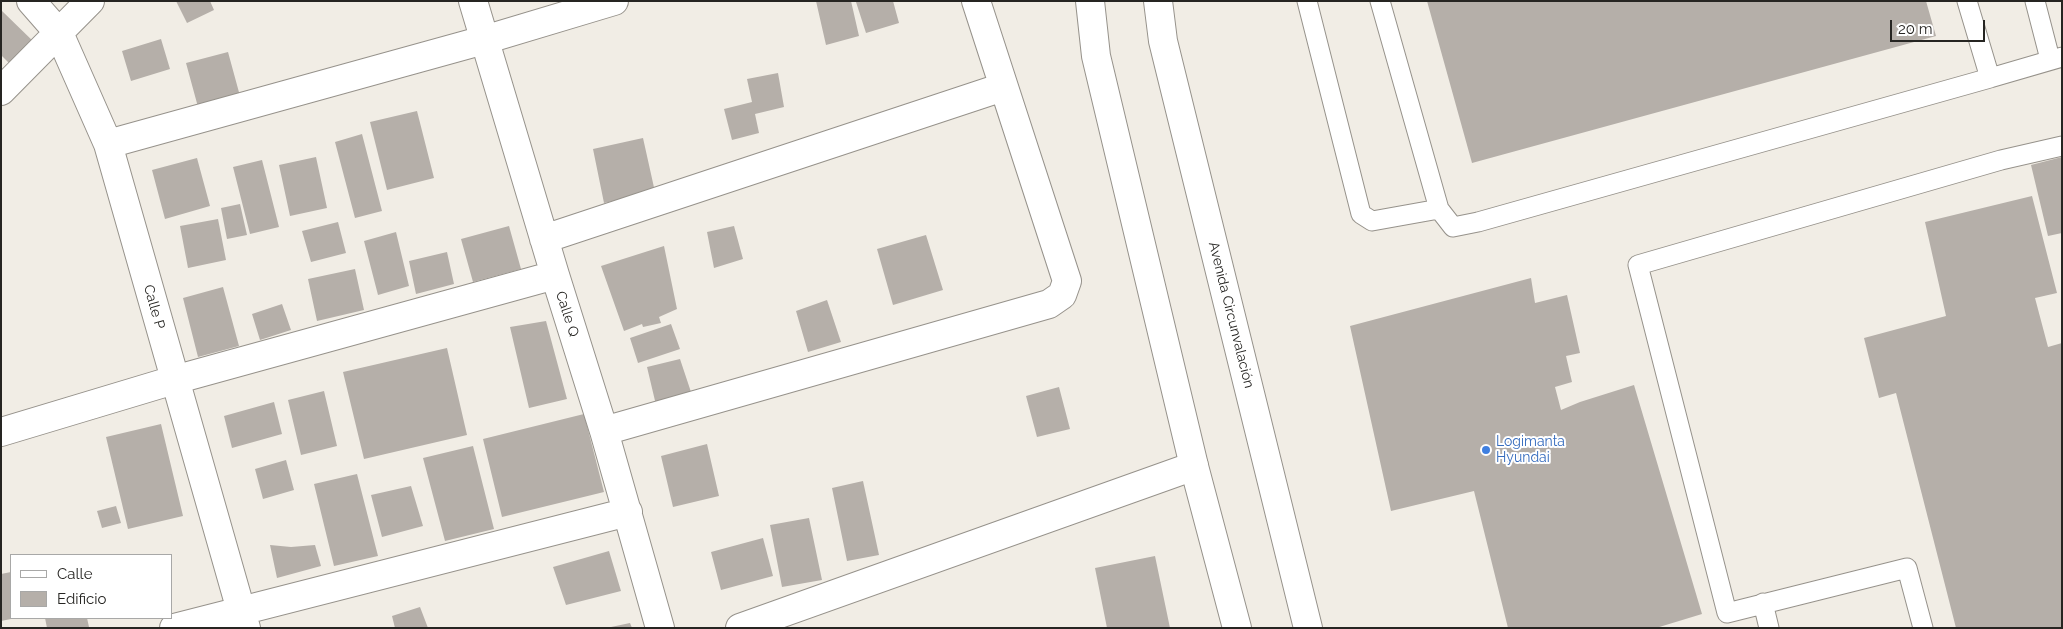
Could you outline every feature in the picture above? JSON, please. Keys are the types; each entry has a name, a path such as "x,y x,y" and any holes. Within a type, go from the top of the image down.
{"main road":[{"name":"Calle P","path":"30,1 59,33 108,144 174,380 244,619"},
{"path":"1,91 90,1"},
{"name":"Calle Q","path":"473,1 604,431 660,628"},
{"path":"108,144 484,40 614,1"},
{"path":"604,431 1049,304 1062,295 1067,281 976,1"},
{"path":"1090,1 1096,56 1194,466 1237,628"},
{"name":"Avenida Circunvalación","path":"1158,1 1163,41 1308,628"},
{"path":"544,239 1003,87"},
{"path":"1,432 174,380 555,275"},
{"path":"740,628 1194,466"},
{"path":"174,628 244,619 628,512"}],"lane":[{"path":"1307,1 1361,214 1372,221 1439,209"},
{"path":"1380,1 1439,209 1453,226 1478,222 2056,58 2035,1"},
{"path":"1967,1 1990,78"},
{"path":"1923,628 1908,568 1727,613 1638,265 2000,160 2062,146"},
{"path":"1763,604 1769,628"}],"building":[{"path":"176,1 210,1 214,10 187,23"},
{"path":"816,1 851,1 859,36 826,45"},
{"path":"893,1 899,23 866,33 856,2"},
{"path":"1427,1 1926,1 1936,36 1472,163"},
{"path":"1,10 37,45 15,69 1,55"},
{"path":"161,39 170,69 131,81 122,51"},
{"path":"228,52 240,96 198,107 186,63"},
{"path":"778,73 784,107 755,114 759,133 732,140 724,109 752,102 747,79"},
{"path":"417,111 434,178 387,190 370,122"},
{"path":"362,134 382,211 355,218 335,142"},
{"path":"643,138 655,192 604,203 593,149"},
{"path":"316,157 327,208 290,216 279,165"},
{"path":"2062,157 2062,233 2048,236 2031,165"},
{"path":"197,158 210,206 165,219 152,170"},
{"path":"262,160 279,227 250,234 233,167"},
{"path":"2032,196 2057,293 2035,298 2048,347 2062,343 2062,628 1956,628 1896,393 1879,398 1864,338 1946,316 1925,222"},
{"path":"240,204 247,235 227,239 221,208"},
{"path":"218,219 226,260 188,268 180,226"},
{"path":"338,222 346,253 311,262 302,231"},
{"path":"509,226 521,269 473,282 461,239"},
{"path":"734,226 743,259 714,268 707,232"},
{"path":"396,232 409,286 378,295 364,241"},
{"path":"926,235 943,290 893,305 877,249"},
{"path":"664,246 677,309 659,317 661,323 643,327 642,324 624,331 601,266"},
{"path":"447,252 454,284 416,294 409,261"},
{"path":"355,269 364,310 317,321 308,279"},
{"name":"Logimanta Hyundai","path":"1531,278 1535,303 1567,295 1580,353 1566,356 1572,382 1555,387 1561,410 1634,385 1702,614 1656,628 1508,628 1474,491 1391,511 1350,326"},
{"path":"223,287 239,346 198,357 183,298"},
{"path":"827,300 841,342 808,352 796,311"},
{"path":"282,304 291,330 260,340 252,314"},
{"path":"546,321 567,399 529,408 510,327"},
{"path":"671,324 680,349 638,363 630,338"},
{"path":"447,348 467,435 364,459 343,372"},
{"path":"680,359 692,395 656,405 647,367"},
{"path":"1059,387 1070,429 1037,437 1026,396"},
{"path":"324,391 337,446 301,455 288,400"},
{"path":"274,402 282,434 232,448 224,416"},
{"path":"584,414 604,492 502,517 483,439"},
{"path":"161,424 183,516 128,529 106,437"},
{"path":"707,444 719,496 673,507 661,456"},
{"path":"473,446 494,529 445,541 423,458"},
{"path":"286,460 294,490 263,499 255,469"},
{"path":"357,474 378,556 334,566 314,484"},
{"path":"863,481 879,555 847,561 832,488"},
{"path":"411,486 423,526 382,537 371,495"},
{"path":"116,506 121,523 102,528 97,511"},
{"path":"809,518 822,580 782,587 770,525"},
{"path":"763,538 773,576 721,590 711,552"},
{"path":"270,545 291,547 315,545 321,566 277,578"},
{"path":"609,551 621,591 566,605 553,567"},
{"path":"1155,556 1170,628 1107,628 1095,568"},
{"path":"10,572 11,619 1,621 1,574"},
{"path":"420,607 428,628 395,628 392,616"},
{"path":"45,619 87,619 89,627 47,628"},
{"path":"630,623 632,628 611,628 611,627"}],"place":[{"name":"Logimanta Hyundai","path":"1486,450"}]}
